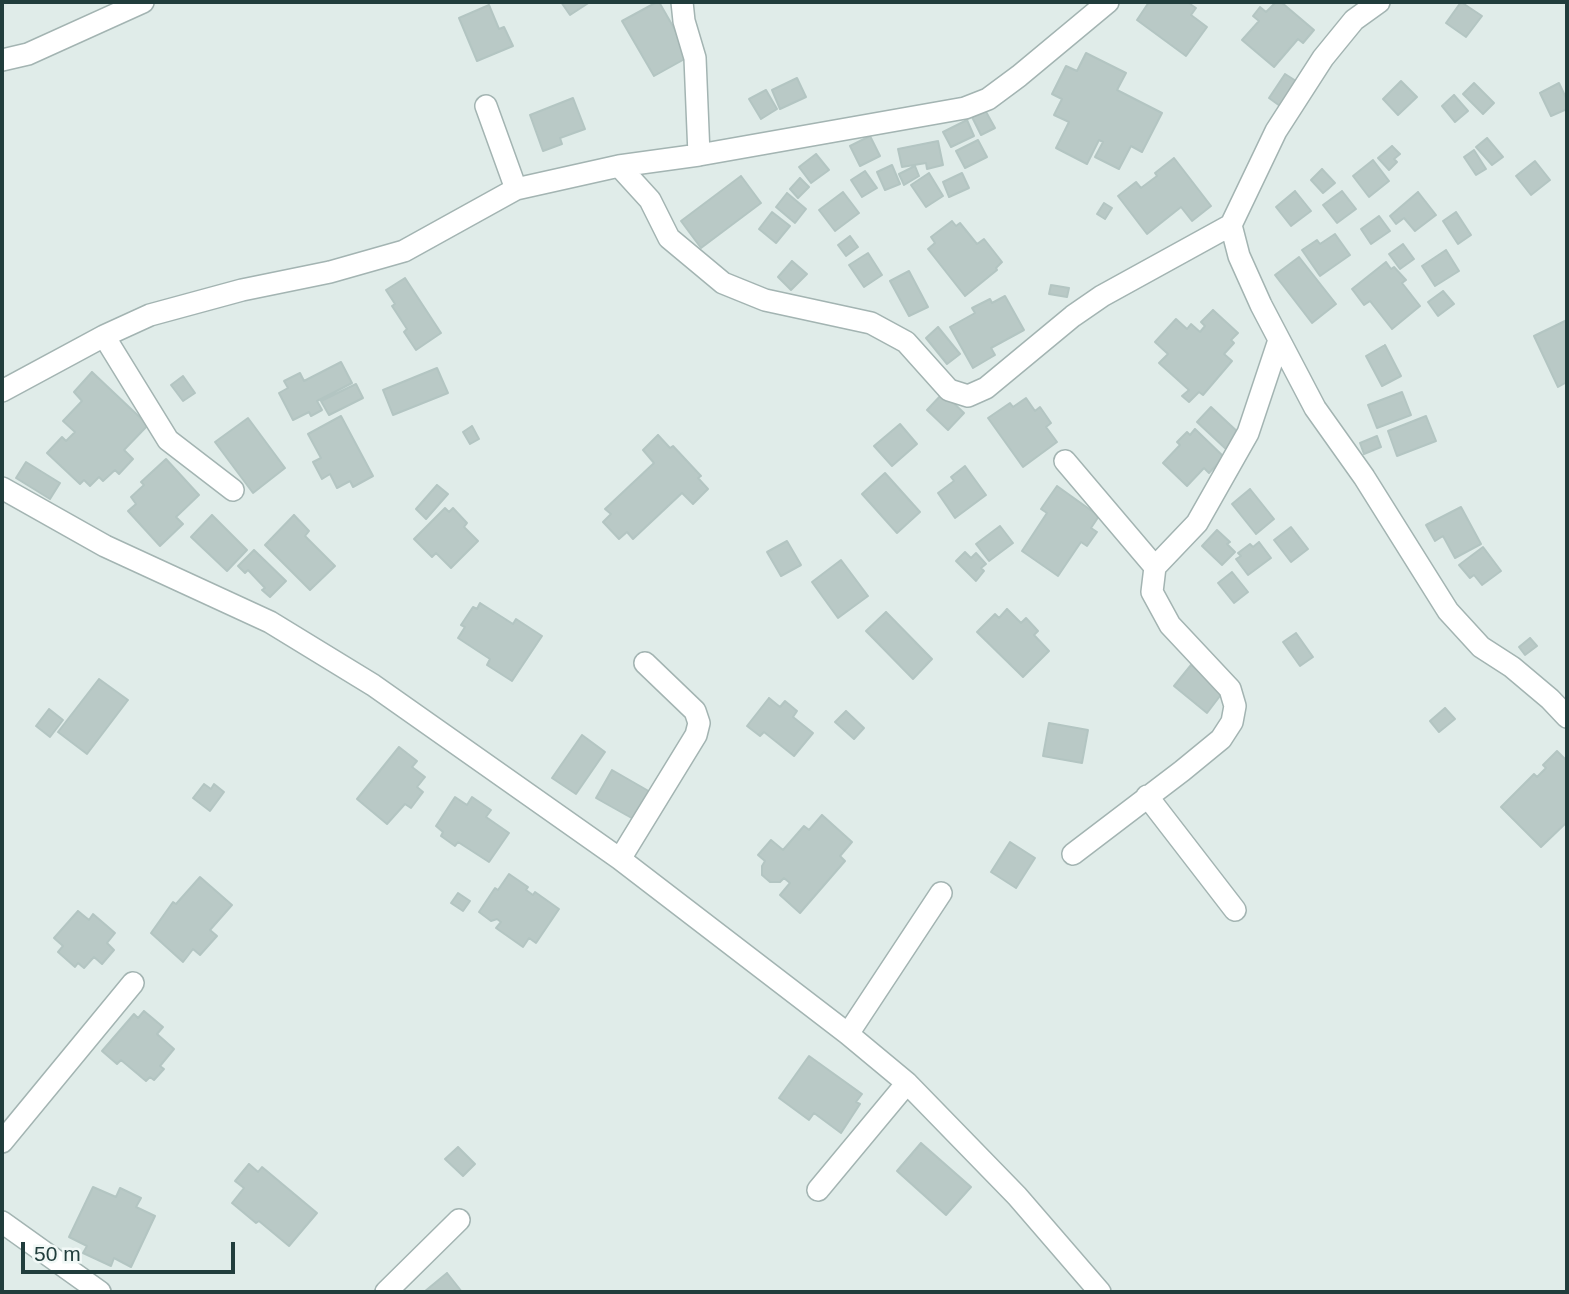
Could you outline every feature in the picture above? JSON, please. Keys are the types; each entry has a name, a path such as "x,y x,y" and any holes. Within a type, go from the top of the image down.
{"street":[{"path":"2,60 28,54 143,2"},
{"path":"682,2 684,21 695,58 699,155"},
{"path":"2,391 104,336 150,315 243,290 330,272 404,251 516,189 619,166 699,155 965,108 988,99 1009,84 1108,2"},
{"path":"619,166 650,200 669,238 723,282 765,300 871,323 906,342 949,390 968,396 986,388 1073,316 1102,296 1231,225 1276,131 1322,58 1354,20 1379,2"},
{"path":"486,106 516,189"},
{"path":"1231,225 1239,256 1315,408 1364,477 1447,611 1482,647 1512,667 1550,699 1567,718"},
{"path":"104,336 168,440 233,490"},
{"path":"1073,854 1221,739 1232,722 1236,706 1230,689 1170,625 1152,592 1155,567 1197,523 1248,433 1279,340"},
{"path":"1065,461 1155,567"},
{"path":"2,488 105,546 270,622 373,685 620,859 848,1034 907,1083 1017,1196 1100,1292"},
{"path":"620,859 696,735 699,723 695,711 645,663"},
{"path":"1147,796 1235,910"},
{"path":"848,1034 941,893"},
{"path":"2,1142 133,983"},
{"path":"818,1190 907,1083"},
{"path":"386,1292 459,1220"},
{"path":"2,1222 100,1292"}],"building":[{"path":"561,2 590,2 570,15"},
{"path":"657,2 690,56 654,76 622,21"},
{"path":"1149,2 1187,2 1196,8 1191,15 1207,27 1186,56 1137,20"},
{"path":"1276,2 1281,2 1314,30 1303,43 1298,39 1274,67 1242,40 1259,21 1253,16 1260,7 1266,12"},
{"path":"1461,2 1482,16 1466,37 1446,23"},
{"path":"489,5 499,29 504,27 513,46 477,61 459,18"},
{"path":"1086,53 1126,73 1117,90 1162,113 1142,152 1131,146 1119,169 1095,157 1103,142 1099,140 1087,164 1056,148 1069,122 1054,115 1062,99 1052,94 1066,66 1077,71"},
{"path":"1285,74 1296,81 1280,106 1269,98"},
{"path":"797,78 806,97 780,109 772,90"},
{"path":"1401,81 1417,97 1398,115 1383,99"},
{"path":"1474,83 1494,103 1483,114 1463,94"},
{"path":"1559,83 1567,100 1567,109 1551,116 1540,93"},
{"path":"766,90 777,109 761,119 749,99"},
{"path":"1454,95 1468,111 1455,122 1442,106"},
{"path":"573,98 585,129 560,138 562,144 543,151 530,115"},
{"path":"985,110 995,128 981,135 972,117"},
{"path":"967,120 974,136 951,147 943,132"},
{"path":"870,136 880,156 860,166 850,146"},
{"path":"1487,138 1503,157 1492,165 1476,147"},
{"path":"978,140 987,157 965,168 956,151"},
{"path":"938,141 943,165 927,169 926,163 902,167 898,149"},
{"path":"1392,146 1400,154 1394,159 1397,162 1389,170 1378,158"},
{"path":"1474,150 1486,169 1476,175 1464,157"},
{"path":"816,154 829,170 811,183 799,167"},
{"path":"1174,158 1211,206 1192,221 1181,207 1147,234 1118,196 1136,182 1141,188"},
{"path":"1373,160 1389,181 1369,197 1353,176"},
{"path":"1535,161 1550,180 1531,195 1516,176"},
{"path":"892,165 900,184 885,190 877,172"},
{"path":"915,166 919,176 904,185 899,174"},
{"path":"1322,169 1335,183 1323,193 1311,180"},
{"path":"865,171 877,188 862,197 851,180"},
{"path":"929,173 943,196 926,207 911,185"},
{"path":"962,173 969,188 949,197 943,182"},
{"path":"741,176 761,203 701,248 681,221"},
{"path":"800,178 809,187 798,198 790,189"},
{"path":"1295,191 1311,211 1291,226 1276,207"},
{"path":"1342,191 1356,209 1337,223 1323,205"},
{"path":"843,192 859,213 835,231 819,210"},
{"path":"1418,192 1436,215 1415,231 1404,218 1396,224 1390,216"},
{"path":"787,193 806,209 795,223 776,207"},
{"path":"1104,203 1112,208 1105,219 1097,214"},
{"path":"772,212 790,226 776,243 759,229"},
{"path":"1456,212 1471,235 1458,244 1443,221"},
{"path":"1379,216 1390,231 1371,244 1361,229"},
{"path":"952,221 956,226 960,223 977,244 984,239 1002,262 997,270 965,296 928,249 935,243 931,237"},
{"path":"1335,234 1350,255 1320,276 1302,250 1317,240 1320,244"},
{"path":"850,236 858,247 846,256 838,245"},
{"path":"1403,244 1414,259 1400,269 1389,254"},
{"path":"1446,250 1459,271 1435,286 1422,266"},
{"path":"868,253 882,275 864,287 849,265"},
{"path":"1299,257 1336,304 1312,323 1275,275"},
{"path":"792,261 807,274 791,290 778,277"},
{"path":"1386,262 1406,280 1402,283 1420,306 1392,329 1370,301 1364,305 1352,289"},
{"path":"909,271 928,307 909,316 890,281"},
{"path":"405,278 441,333 416,350 404,332 407,329 392,306 395,304 386,290"},
{"path":"1051,285 1069,288 1067,297 1049,294"},
{"path":"1443,291 1454,304 1438,316 1428,302"},
{"path":"1005,296 1024,330 991,348 995,355 973,368 950,327 975,313 972,308 990,299 992,303"},
{"path":"1213,310 1238,333 1231,340 1234,343 1224,354 1232,361 1203,395 1199,392 1189,402 1182,396 1189,390 1159,363 1168,354 1155,342 1176,319 1187,329 1191,324 1200,332 1205,326 1201,322"},
{"path":"1567,320 1567,382 1558,387 1534,336"},
{"path":"938,327 960,354 947,364 926,338"},
{"path":"1385,345 1401,376 1382,386 1366,356"},
{"path":"341,362 352,383 317,401 322,410 311,416 309,412 293,420 279,393 288,388 284,381 300,373 304,381"},
{"path":"437,368 448,393 393,415 383,390"},
{"path":"92,372 148,425 124,450 133,459 119,474 115,470 103,481 99,477 90,486 84,480 80,484 47,453 62,437 66,441 75,432 63,421 82,401 74,392"},
{"path":"183,376 195,393 183,401 171,385"},
{"path":"356,384 363,398 329,415 321,401"},
{"path":"1402,392 1411,415 1377,428 1368,405"},
{"path":"943,393 964,413 948,430 927,410"},
{"path":"1026,398 1035,411 1040,407 1051,423 1046,427 1057,442 1023,467 988,418 1010,403 1013,407"},
{"path":"1211,407 1241,435 1227,450 1197,422"},
{"path":"341,416 373,476 353,487 350,481 337,488 330,474 322,479 313,462 321,458 308,434"},
{"path":"1426,416 1436,441 1397,456 1388,431"},
{"path":"248,418 285,468 253,493 215,442"},
{"path":"900,424 917,444 892,466 874,446"},
{"path":"472,426 479,439 470,444 463,432"},
{"path":"1195,429 1224,457 1209,473 1204,468 1187,486 1163,463 1180,445 1177,442 1187,432 1190,435"},
{"path":"658,435 670,448 673,446 701,476 698,478 708,489 693,504 682,493 633,539 627,532 619,539 603,522 611,514 605,509 654,463 643,450"},
{"path":"1377,436 1381,447 1364,454 1360,443"},
{"path":"166,459 199,495 176,517 183,524 160,546 128,511 136,504 131,497 144,485 141,482"},
{"path":"26,462 60,483 50,499 16,478"},
{"path":"965,466 986,495 955,518 938,493 954,481 951,477"},
{"path":"885,473 920,512 897,533 862,494"},
{"path":"437,485 448,494 426,519 416,509"},
{"path":"1057,486 1099,516 1091,528 1097,532 1087,546 1081,542 1058,576 1022,551 1047,513 1041,509"},
{"path":"1250,489 1274,519 1256,534 1232,504"},
{"path":"1461,507 1481,544 1455,558 1443,536 1435,541 1426,525"},
{"path":"445,508 449,512 453,508 467,523 464,527 478,541 451,568 436,553 432,557 414,539"},
{"path":"212,515 247,550 227,571 191,537"},
{"path":"294,515 309,531 305,536 335,566 310,590 265,545"},
{"path":"1000,526 1013,543 989,561 976,544"},
{"path":"1291,527 1308,549 1291,562 1274,540"},
{"path":"1217,530 1230,542 1227,544 1235,552 1222,565 1202,546"},
{"path":"787,541 801,565 781,576 767,552"},
{"path":"1259,542 1271,558 1248,575 1236,559 1241,556 1238,553 1250,544 1253,547"},
{"path":"1483,547 1501,571 1482,585 1474,575 1470,578 1459,565"},
{"path":"254,550 286,581 270,597 248,570 245,573 238,566"},
{"path":"965,552 971,558 976,553 986,564 981,568 984,571 976,581 956,561"},
{"path":"841,560 868,596 838,618 812,582"},
{"path":"1232,572 1248,592 1234,603 1218,583"},
{"path":"480,603 513,624 516,619 542,636 512,681 487,665 490,659 458,638 465,627 461,625 473,607 477,609"},
{"path":"1007,609 1021,623 1026,618 1038,631 1034,635 1049,651 1023,677 977,632 995,614 999,618"},
{"path":"886,612 932,659 913,679 866,631"},
{"path":"1296,633 1313,657 1300,666 1283,642"},
{"path":"1530,638 1537,646 1525,655 1519,647"},
{"path":"1191,665 1223,692 1207,713 1174,686"},
{"path":"99,679 128,700 87,754 58,732"},
{"path":"769,698 780,707 785,701 797,711 793,717 813,733 794,756 764,732 760,736 747,726"},
{"path":"1445,708 1455,719 1439,732 1430,721"},
{"path":"49,709 63,720 50,737 36,726"},
{"path":"846,711 864,728 854,739 835,722"},
{"path":"1049,723 1088,730 1082,763 1043,756"},
{"path":"582,735 605,752 576,794 552,778"},
{"path":"399,747 417,761 412,767 425,777 417,787 423,792 411,808 405,804 387,824 357,799"},
{"path":"1557,751 1565,759 1567,757 1567,822 1541,847 1501,807 1534,774 1537,777 1546,768 1543,765"},
{"path":"612,770 652,793 637,821 596,798"},
{"path":"204,784 211,789 214,784 224,792 210,811 193,798"},
{"path":"455,797 467,805 472,797 491,810 486,817 509,833 489,862 458,842 455,846 441,836 443,832 436,826"},
{"path":"822,815 852,842 840,856 845,861 800,913 780,895 790,883 784,878 780,882 770,882 762,875 765,861 758,855 771,840 783,850 804,826 809,830"},
{"path":"1010,842 1035,858 1016,888 991,872"},
{"path":"509,874 528,887 526,890 533,895 535,892 559,909 536,943 529,938 523,947 496,928 501,922 497,919 491,921 479,912 495,888 498,890"},
{"path":"200,877 232,905 210,930 217,936 200,955 193,949 183,962 151,933 173,902 176,904"},
{"path":"458,893 470,901 463,911 451,903"},
{"path":"78,911 89,920 93,914 115,933 107,943 114,950 102,964 94,957 84,968 78,963 75,967 58,952 63,946 54,938"},
{"path":"144,1011 163,1027 157,1034 174,1049 160,1066 164,1069 154,1080 150,1077 146,1081 121,1060 117,1064 102,1051 134,1014 138,1018"},
{"path":"809,1056 862,1094 856,1102 860,1104 841,1133 814,1113 809,1120 779,1098"},
{"path":"921,1143 971,1187 946,1215 897,1171"},
{"path":"458,1147 475,1164 463,1176 445,1159"},
{"path":"249,1164 258,1172 262,1167 317,1213 289,1246 232,1203 244,1188 235,1181"},
{"path":"93,1187 116,1197 120,1188 141,1198 136,1207 155,1216 131,1267 114,1258 111,1266 83,1253 87,1246 69,1237"},
{"path":"447,1273 462,1292 424,1292"}]}
